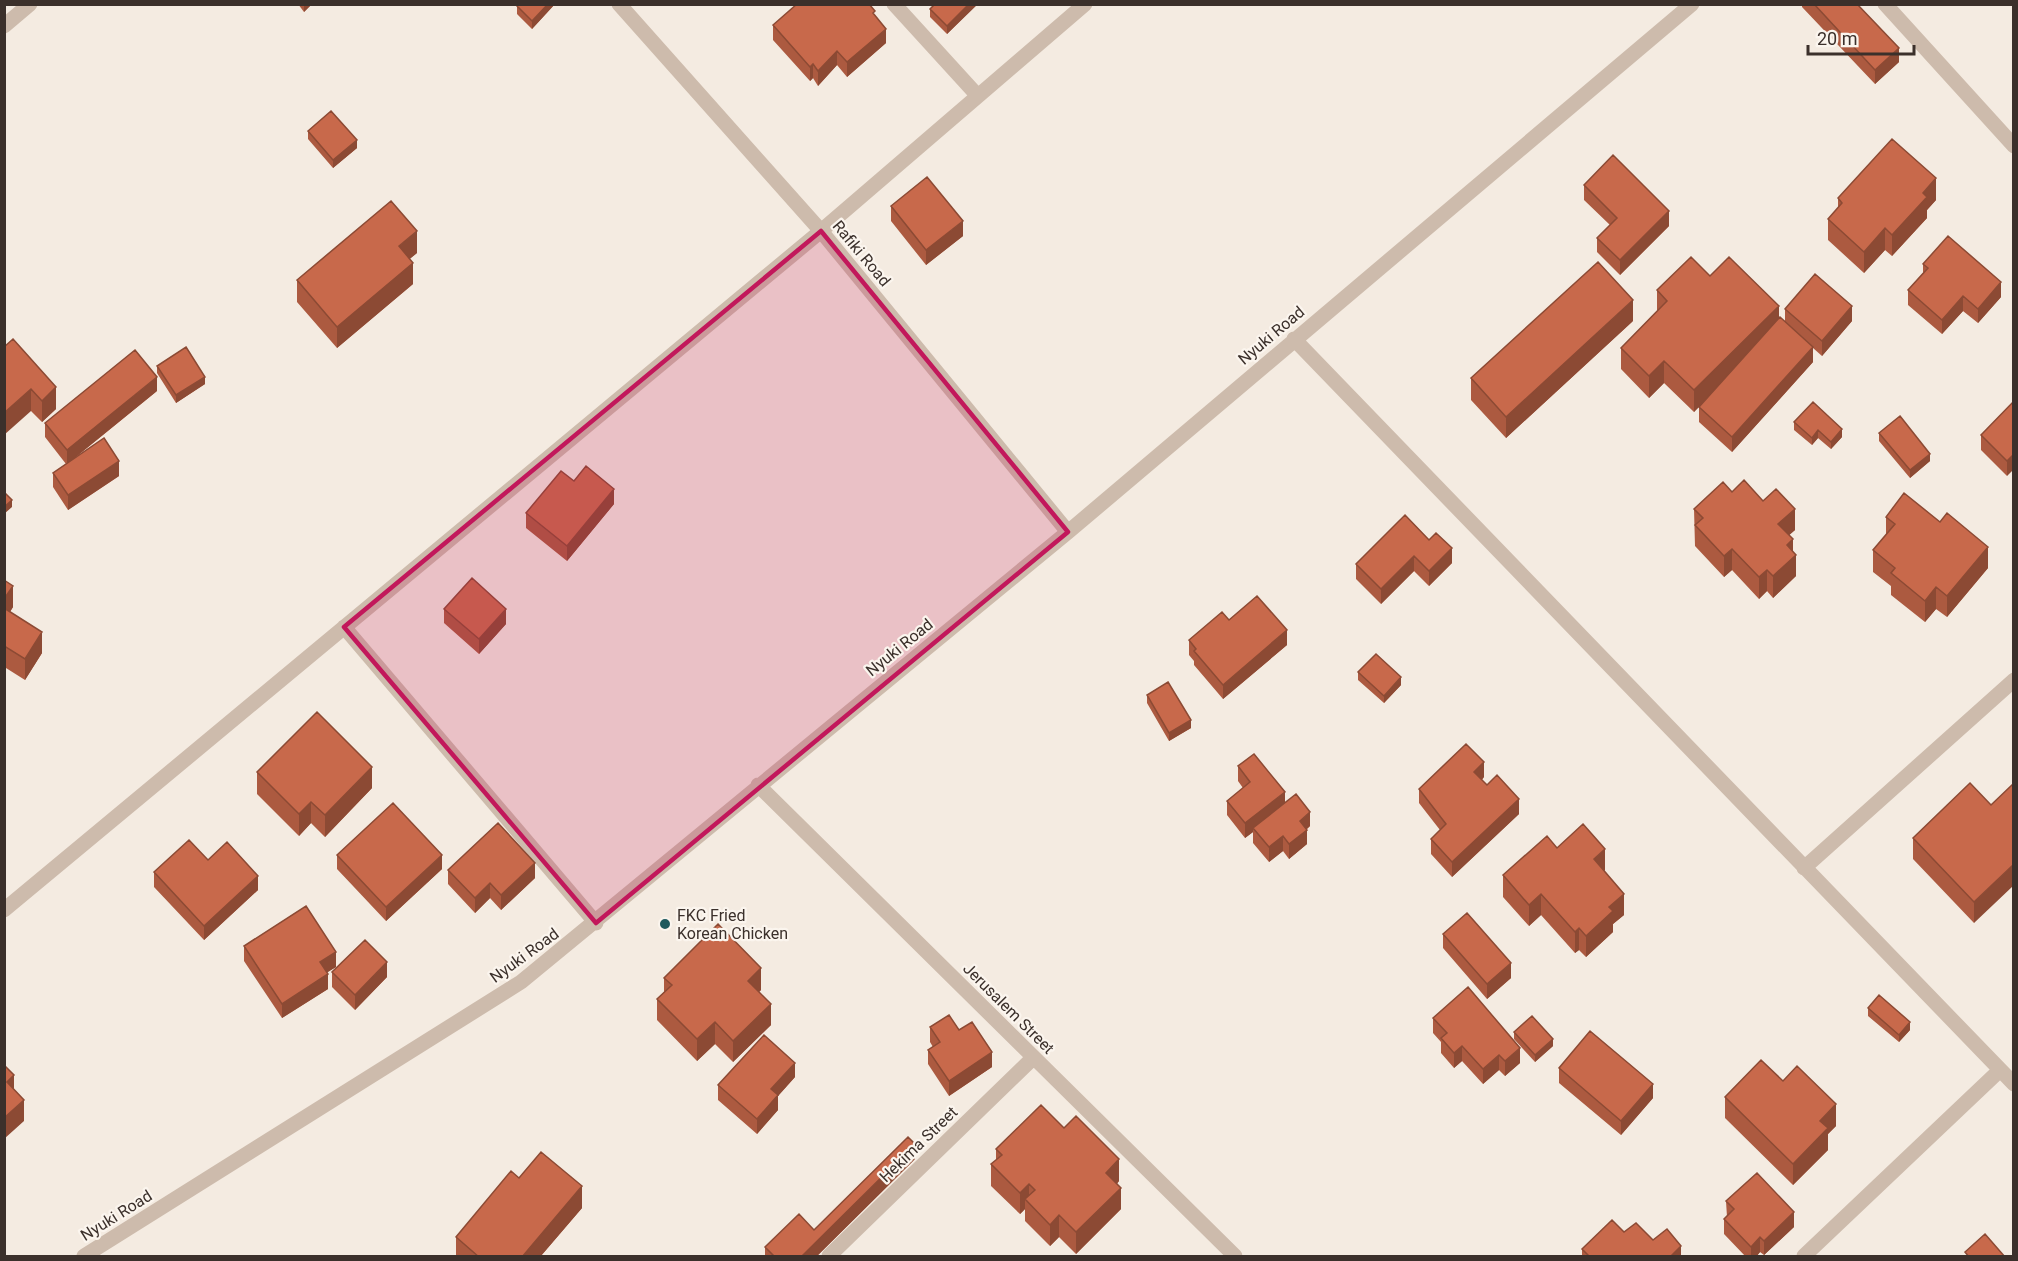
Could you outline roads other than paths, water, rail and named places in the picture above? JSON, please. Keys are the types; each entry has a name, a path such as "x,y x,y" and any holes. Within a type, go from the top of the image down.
{"street":[{"path":"4,26 30,4"},
{"name":"Rafiki Road","path":"619,4 821,231 1068,532"},
{"path":"894,4 977,95"},
{"path":"4,909 821,231 1085,4"},
{"name":"Nyuki Road","path":"84,1257 521,982 596,923 758,785 1068,532 1692,4"},
{"path":"1885,4 2013,146"},
{"path":"1294,339 2013,1084"},
{"path":"344,627 596,923"},
{"path":"1804,868 2013,680"},
{"name":"Jerusalem Street","path":"758,785 1234,1257"},
{"name":"Hekima Street","path":"829,1257 1033,1058"},
{"path":"1804,1257 1999,1071"}],"place":[{"name":"FKC Fried Korean Chicken","path":"665,924"}]}
